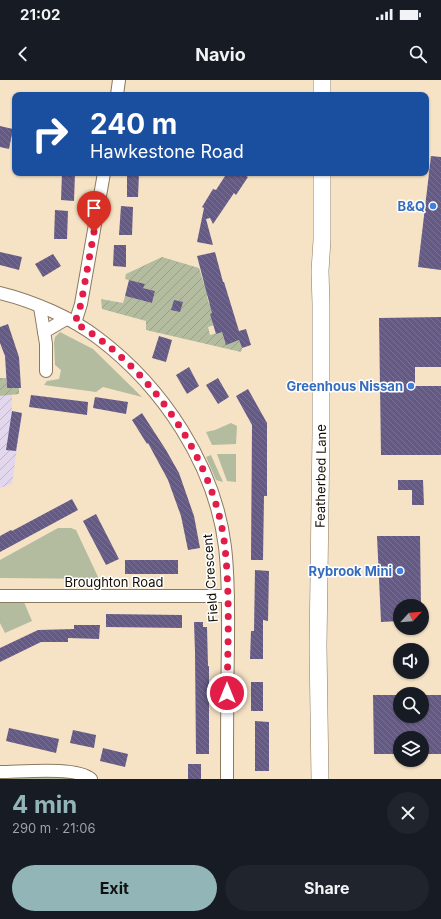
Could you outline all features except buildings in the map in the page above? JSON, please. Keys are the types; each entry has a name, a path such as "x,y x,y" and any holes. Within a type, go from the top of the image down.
{"street":[{"path":"118,92 120,80"},
{"path":"322,80 322,92"},
{"path":"44,332 70,321 81,304 103,176"},
{"name":"Featherbed Lane","path":"320,779 318,646 321,435 320,271 322,240 322,176"},
{"name":"Field Crescent","path":"0,293 40,307 70,321 98,338 137,373 159,397 172,414 184,434 203,471 218,515 225,546 228,596 227,779"},
{"path":"40,307 46,344 46,371"},
{"name":"Broughton Road","path":"0,596 228,596"},
{"path":"0,772 68,772 80,773 91,779"}],"shaded area":[{"path":"12,395 12,411 22,413 12,484 0,488 0,396"}],"green space":[{"path":"162,257 199,268 204,284 212,283 215,294 207,296 209,304 217,302 214,325 208,327 210,335 225,331 226,334 223,336 226,344 239,340 242,348 241,352 146,330 146,321 102,309 101,299 123,303 125,296 152,303 155,291 143,288 144,284 125,279 126,274"},
{"path":"60,332 93,349 142,397 103,387 96,392 44,385 47,381 59,379 61,370 55,365 54,343 55,337"},
{"path":"0,378 6,378 7,388 19,388 19,394 0,396"},
{"path":"231,423 237,426 236,444 212,445 206,432"},
{"path":"217,454 236,454 236,482 227,481"},
{"path":"211,455 223,482 216,480 206,457"},
{"path":"58,528 71,528 76,530 99,579 0,578 0,560"},
{"path":"0,602 24,602 32,621 5,633 0,623"},
{"path":"0,777 78,777 81,779 0,779"}],"place":[{"name":"B&Q","path":"433,206"},
{"name":"Greenhous Nissan","path":"411,386"},
{"name":"Rybrook Mini","path":"400,571"}],"route":[{"path":"94,232 81,304 75,323 117,353 159,397 172,414 184,434 203,471 211,491 225,546 228,596 227,693"}]}
